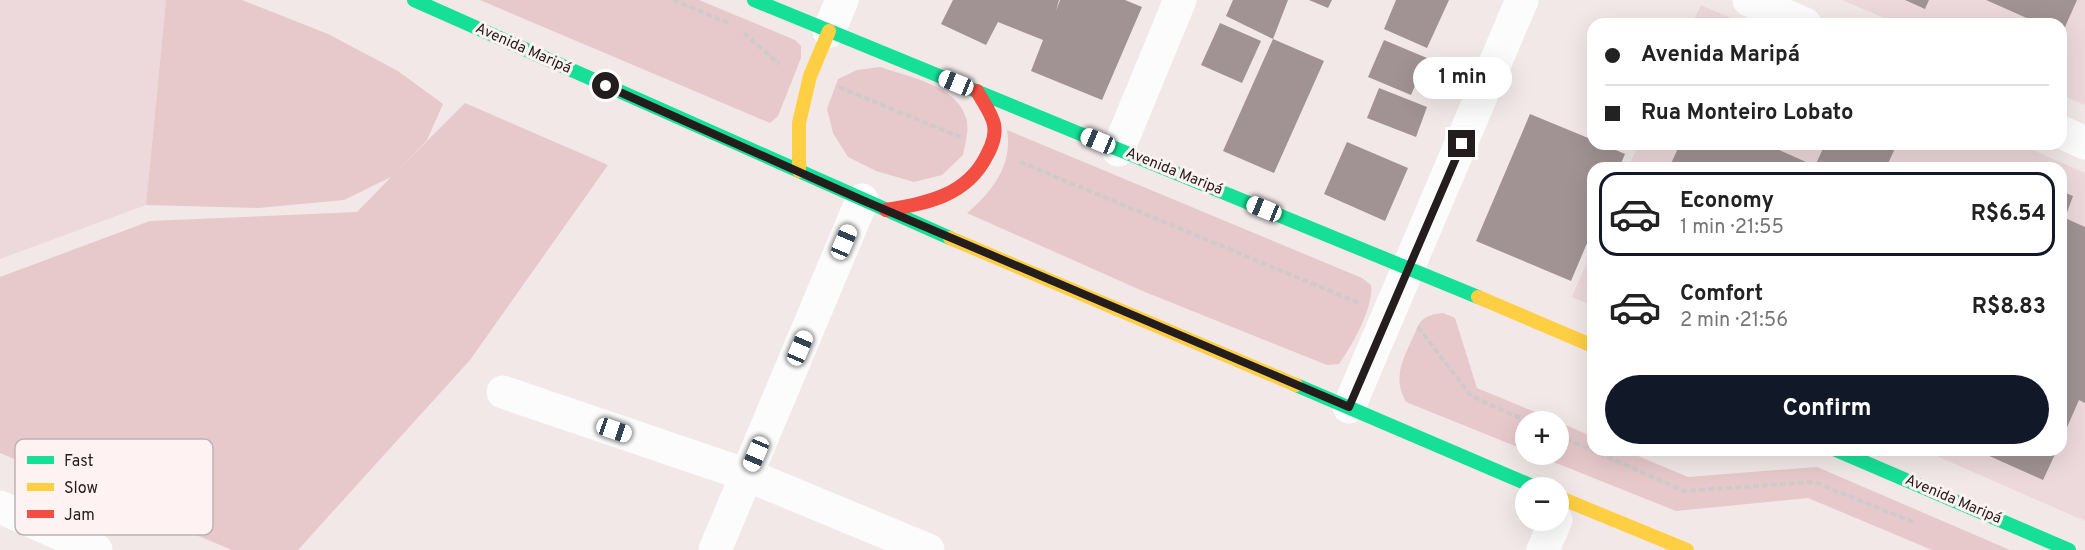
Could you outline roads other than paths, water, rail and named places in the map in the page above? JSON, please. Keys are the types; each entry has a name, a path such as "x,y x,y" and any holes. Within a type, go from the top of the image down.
{"main road":[{"name":"Avenida Maripá","path":"414,0 874,205 1349,407"},
{"name":"Avenida Maripá","path":"754,0 1410,268 1587,343"},
{"path":"799,171 799,123 810,76 829,31"},
{"path":"874,205 932,201 961,188 982,168 994,140 994,124 977,91"},
{"path":"1349,407 1515,485"},
{"name":"Avenida Maripá","path":"1850,456 2069,550"},
{"path":"1569,509 1686,550"}],"street":[{"path":"829,31 842,0"},
{"path":"1118,150 1180,0"},
{"path":"1349,407 1522,0"},
{"path":"1749,0 1791,18"},
{"path":"2067,135 2085,143"},
{"path":"715,550 747,475 874,205"},
{"path":"503,392 747,475 928,550"},
{"path":"0,507 15,514"},
{"path":"1543,550 1548,531"},
{"path":"63,535 96,550"}]}
